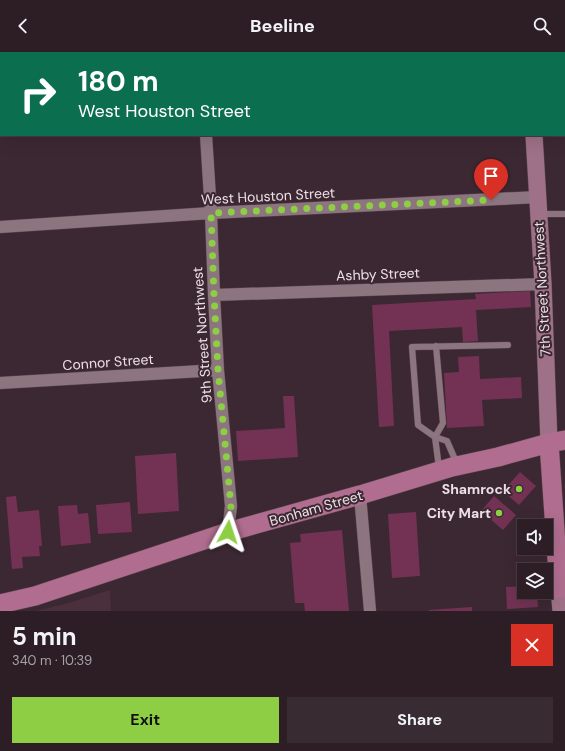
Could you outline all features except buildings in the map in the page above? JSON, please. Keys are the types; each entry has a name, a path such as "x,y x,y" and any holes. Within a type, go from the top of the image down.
{"main road":[{"name":"Bonham Street","path":"0,604 35,596 228,532 360,495 458,465 557,441"},
{"path":"557,441 562,588"}],"street":[{"name":"9th Street Northwest","path":"206,136 218,370 231,506 228,532"},
{"name":"7th Street Northwest","path":"534,136 543,284 557,441"},
{"name":"West Houston Street","path":"0,227 211,213 538,206"},
{"name":"Ashby Street","path":"214,295 543,284"},
{"name":"Connor Street","path":"0,383 218,370"},
{"path":"360,495 370,611"},
{"path":"560,611 562,588"}],"lane":[{"path":"538,206 565,214"},
{"path":"458,465 447,441 435,437 418,425 412,346 508,345"},
{"path":"436,346 443,423 435,437 440,471"}],"shaded area":[{"path":"110,590 111,611 36,611 65,604"}],"place":[{"name":"Shamrock","path":"519,489"},
{"name":"City Mart","path":"499,513"}],"route":[{"path":"228,532 231,506 218,370 211,213 491,200"}]}
